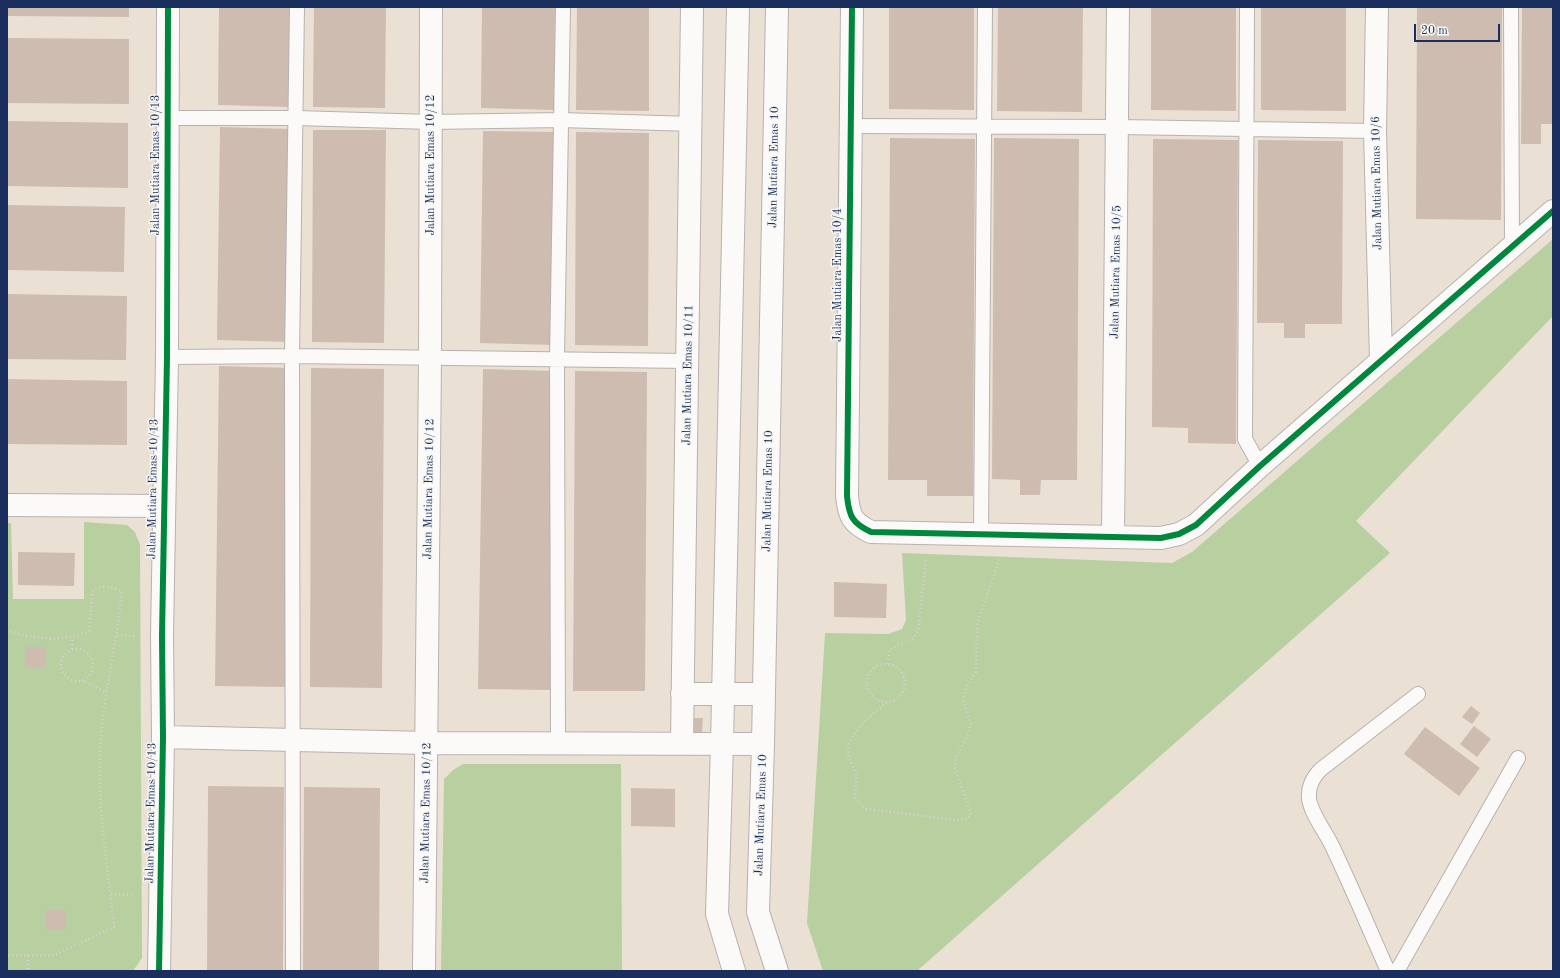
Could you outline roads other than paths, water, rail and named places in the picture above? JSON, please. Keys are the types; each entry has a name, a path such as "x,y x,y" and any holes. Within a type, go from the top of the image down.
{"street":[{"name":"Jalan Mutiara Emas 10/13","path":"159,971 163,737 162,636 167,356 168,7"},
{"name":"Jalan Mutiara Emas 10/12","path":"424,971 430,358 431,7"},
{"name":"Jalan Mutiara Emas 10/11","path":"682,743 692,124 692,7"},
{"path":"734,971 717,914 738,7"},
{"name":"Jalan Mutiara Emas 10","path":"777,7 763,744 758,912 777,971"},
{"name":"Jalan Mutiara Emas 10/4","path":"852,7 847,496 851,518 860,527 871,532 981,534"},
{"name":"Jalan Mutiara Emas 10/5","path":"1113,537 1118,7"},
{"name":"Jalan Mutiara Emas 10/6","path":"1377,7 1375,131 1381,360"},
{"path":"981,534 1170,537 1188,531 1260,466 1553,211"},
{"path":"7,505 164,506"},
{"path":"682,694 764,694"},
{"path":"163,737 427,743 558,742 763,744"}],"lane":[{"path":"293,971 292,356 298,7"},
{"path":"558,742 558,358 563,7"},
{"path":"981,534 985,7"},
{"path":"1247,7 1245,439 1260,466"},
{"path":"1511,7 1512,246"},
{"path":"168,118 296,118 431,122 561,120 692,124"},
{"path":"850,126 1118,127 1375,131"},
{"path":"167,356 558,358 688,361"},
{"path":"1388,971 1334,849 1312,808 1309,798 1310,788 1313,778 1320,770 1418,694"},
{"path":"1397,971 1518,758"}]}
